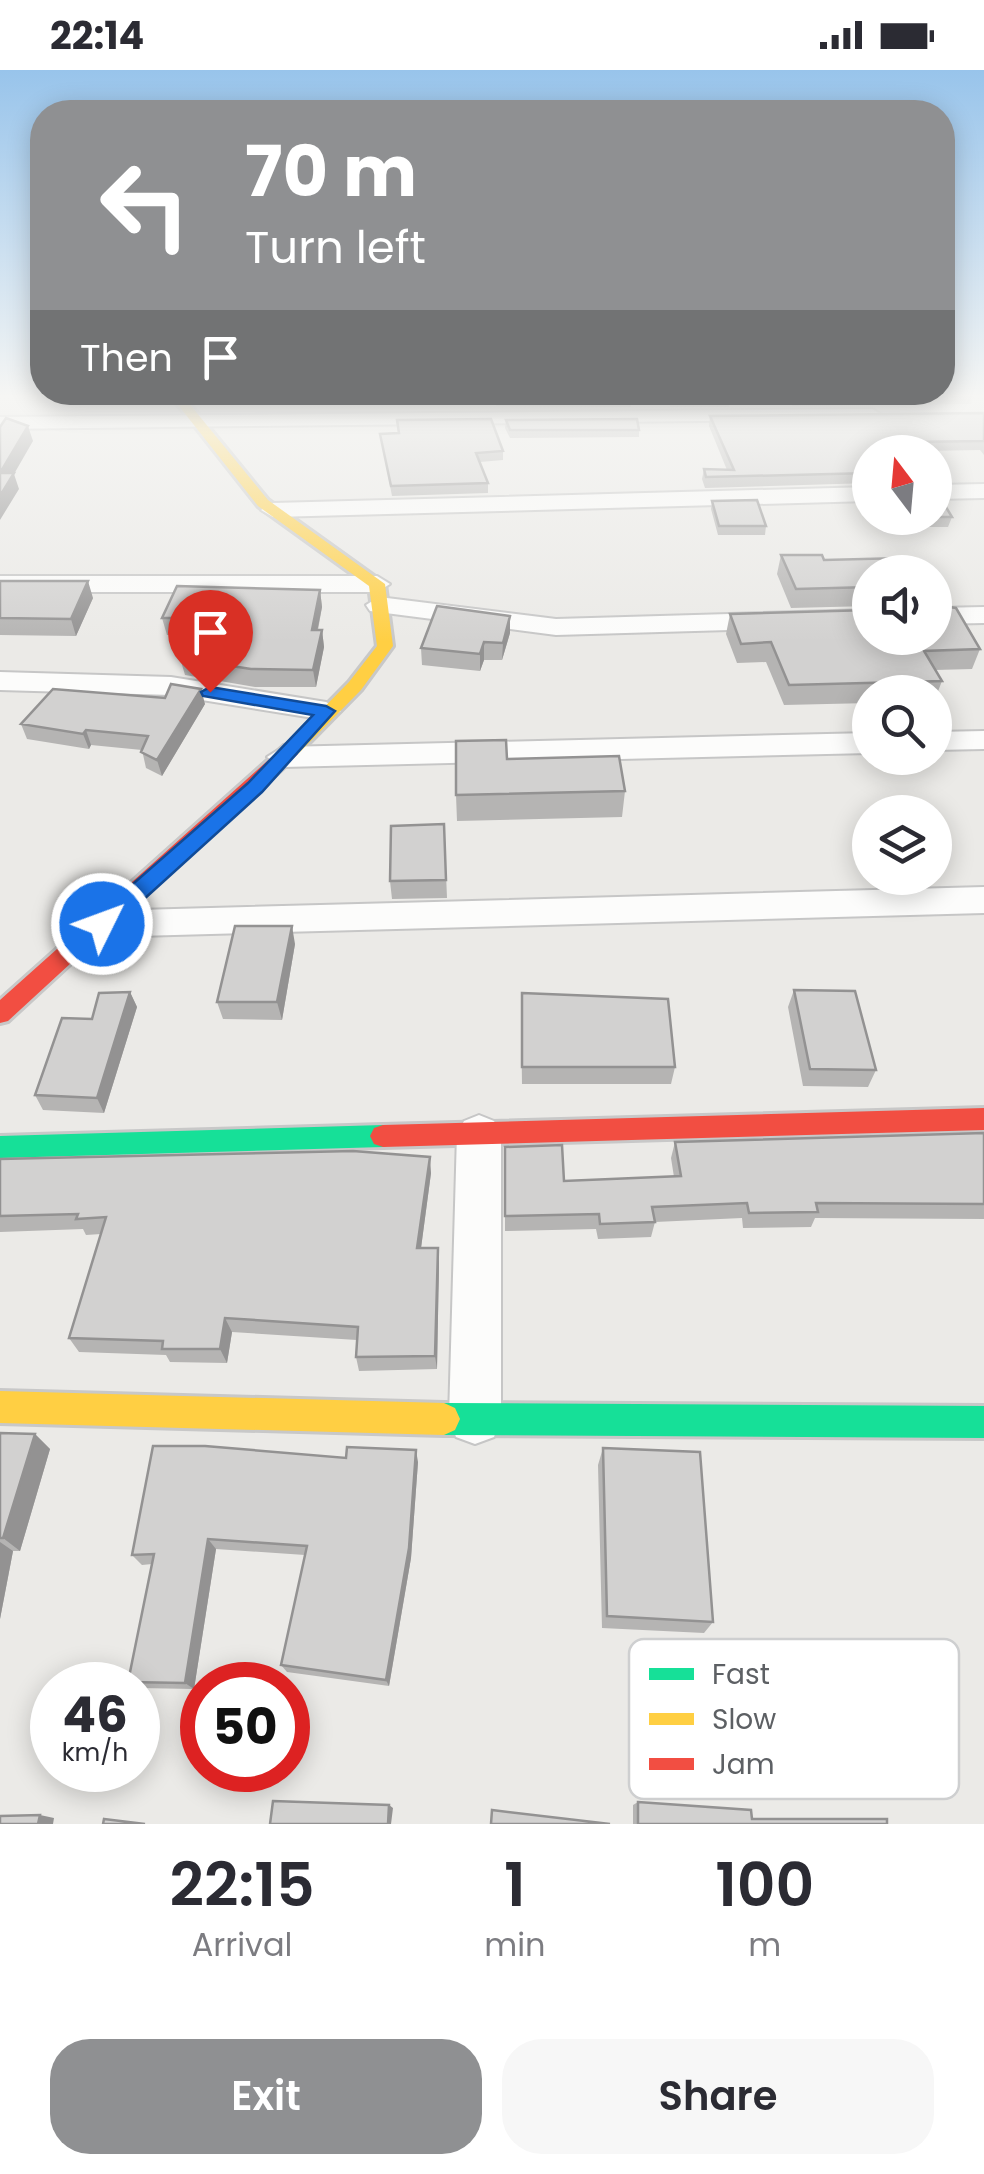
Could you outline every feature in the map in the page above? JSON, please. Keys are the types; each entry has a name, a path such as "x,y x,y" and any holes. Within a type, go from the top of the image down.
{"main road":[{"path":"0,1014 283,757 355,686 385,646 378,594 274,510 245,478"},
{"path":"0,1148 984,1119"},
{"path":"0,1406 476,1418 984,1422"}],"street":[{"path":"952,492 984,491"},
{"path":"274,510 852,494"},
{"path":"0,584 378,594 556,627 852,619"},
{"path":"952,616 984,615"},
{"path":"0,681 170,686 326,711"},
{"path":"952,741 984,740"},
{"path":"283,757 852,743"},
{"path":"102,924 984,900"},
{"path":"476,1418 479,1134"}],"building":[{"path":"0,478 11,478 0,496"},
{"path":"389,478 486,478 488,483 391,486"},
{"path":"757,500 766,526 719,526 712,501"},
{"path":"781,555 852,559 852,587 796,589"},
{"path":"0,581 88,581 71,619 0,618"},
{"path":"177,586 320,590 312,630 322,630 313,670 251,669 180,658 197,618 162,618"},
{"path":"437,606 510,616 503,643 484,642 480,654 421,648"},
{"path":"952,607 956,608 980,649 952,650"},
{"path":"852,611 852,655 926,655 938,675 852,675 852,683 789,685 771,642 741,644 730,614"},
{"path":"171,684 201,689 157,760 141,752 148,736 86,730 83,734 21,724 53,689 165,698"},
{"path":"506,740 507,759 619,756 625,791 456,795 456,741"},
{"path":"444,824 446,880 390,881 391,826"},
{"path":"235,926 292,926 277,1002 217,1002"},
{"path":"794,990 855,991 876,1070 810,1069"},
{"path":"130,992 97,1098 35,1095 62,1018 92,1019 99,993"},
{"path":"522,993 668,999 675,1067 522,1067"},
{"path":"984,1133 984,1204 816,1203 818,1212 749,1213 747,1203 652,1207 655,1222 600,1224 599,1214 505,1216 505,1147 562,1145 564,1181 681,1176 675,1142"},
{"path":"353,1151 430,1157 417,1248 438,1248 435,1356 356,1357 358,1327 225,1318 220,1349 162,1349 163,1341 69,1338 106,1217 0,1216 0,1159"},
{"path":"0,1433 35,1434 3,1538 0,1538"},
{"path":"153,1446 205,1446 346,1458 347,1447 416,1450 409,1548 386,1680 310,1669 310,1662 282,1662 307,1546 208,1539 188,1662 180,1662 180,1683 160,1683 160,1662 132,1662 154,1554 132,1555"},
{"path":"603,1448 700,1452 713,1622 607,1616"},
{"path":"273,1801 389,1805 388,1824 270,1824"},
{"path":"638,1802 751,1810 752,1819 887,1819 887,1824 638,1824"},
{"path":"492,1810 610,1824 491,1824"},
{"path":"40,1815 38,1824 0,1824 0,1816"},
{"path":"104,1819 145,1824 103,1824"}],"traffic: fast":[{"path":"0,1147 383,1136"},
{"path":"444,1419 984,1422"}],"traffic: slow":[{"path":"243,478 263,503 377,584 385,646 355,686 291,750"},
{"path":"0,1407 444,1419"}],"traffic: jam":[{"path":"0,1014 291,750"},
{"path":"383,1136 984,1119"}],"route":[{"path":"102,924 255,787 326,711 210,692"}]}
